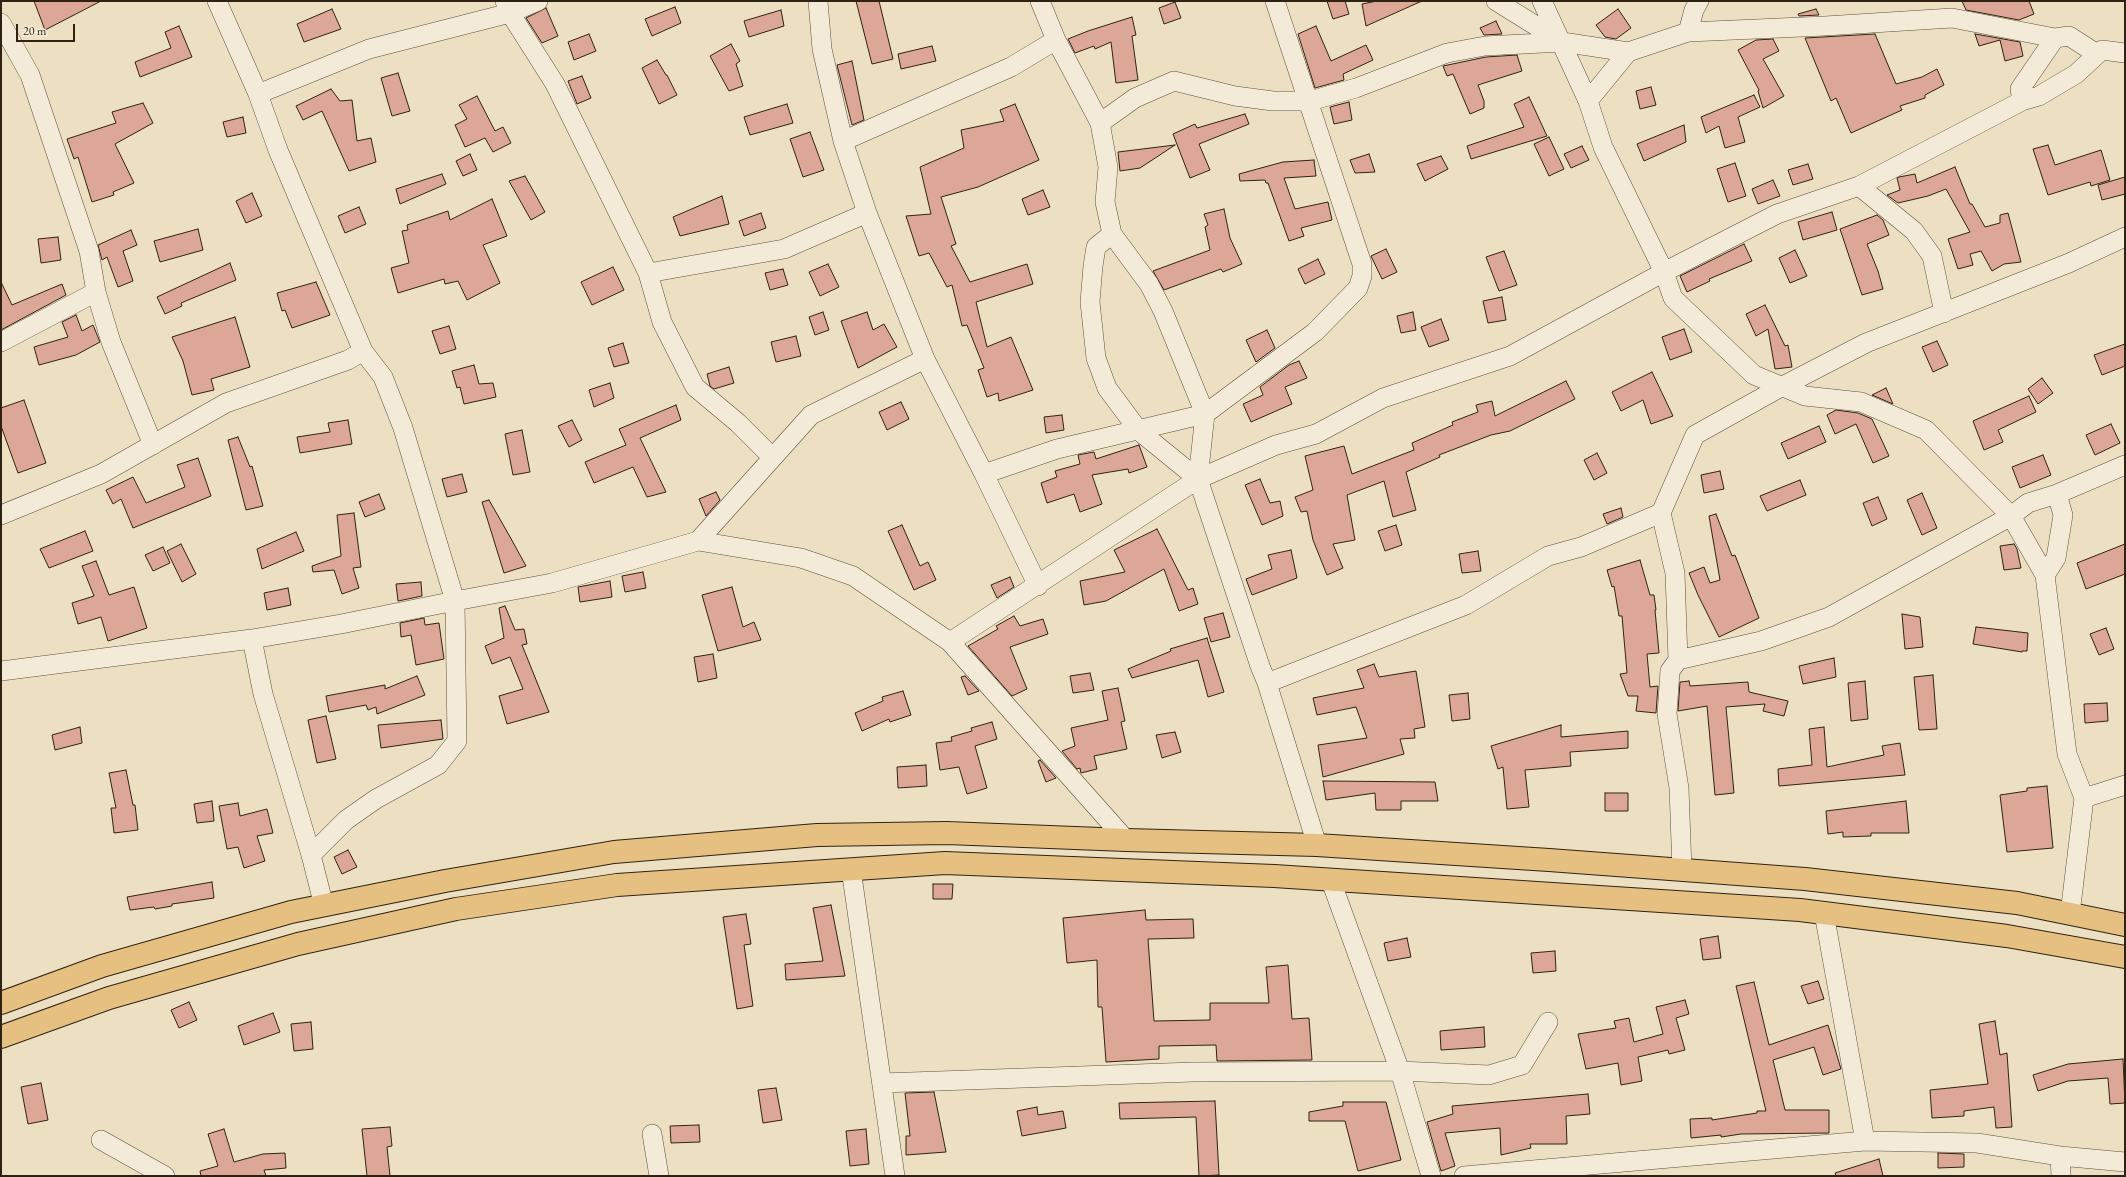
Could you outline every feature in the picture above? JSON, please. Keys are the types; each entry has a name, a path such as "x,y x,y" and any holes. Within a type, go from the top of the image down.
{"main road":[{"path":"1,1003 102,966 291,912 445,881 614,852 817,835 947,833 1317,845 1682,870 1805,879 2017,903 2125,925"},
{"path":"1,1037 109,998 298,944 456,909 617,885 945,864 1274,876 1331,881 1800,910 2007,936 2125,957"}],"street":[{"path":"218,1 258,94 278,150 363,351 383,377 403,428 455,600 457,741 438,765 376,799 352,816 311,855"},
{"path":"258,94 369,48 508,7 538,1"},
{"path":"818,1 822,49 843,141 867,213 925,359 984,474 1038,586"},
{"path":"1040,1 1056,40 1100,123 1108,166 1105,202 1112,234 1149,284 1163,311 1205,414 1198,478 1260,666 1267,683 1317,845"},
{"path":"984,474 1057,449 1139,431 1205,414 1315,332 1358,288 1362,276 1362,264 1310,101 1275,1"},
{"path":"1496,1 1562,42"},
{"path":"1542,1 1588,101 1603,147 1664,272 1672,298 1754,375 1805,396 1861,402 1926,430 2011,516 2045,575 2067,754 2084,798 2070,914"},
{"path":"1688,32 1694,10 1700,1"},
{"path":"508,7 555,84 648,273 662,322 695,387 738,424 772,457"},
{"path":"1100,123 1135,98 1174,81 1235,96 1273,101 1310,101 1356,88 1447,53 1486,46 1562,42 1628,52 1688,32 1825,26 1952,18 2055,38 2069,36 2097,54"},
{"path":"1,23 30,75 89,251 96,292 111,342 152,445"},
{"path":"2022,101 2020,89 2055,38"},
{"path":"843,141 1011,67 1056,40"},
{"path":"950,642 1038,586 1198,478 1276,445 1316,434 1383,398 1510,356 1664,272 1777,214 1860,186 2022,101 2039,96 2076,74 2102,50 2125,53"},
{"path":"1588,101 1628,52"},
{"path":"1860,186 1914,231 1932,256 1944,313"},
{"path":"648,273 784,249 867,213"},
{"path":"1112,234 1096,247 1093,266 1090,302 1096,358 1107,388 1139,431 1198,478"},
{"path":"1682,870 1679,788 1667,714 1670,671 1678,660 1675,573 1662,513 1695,435 1780,387 1866,343 2068,263 2125,237"},
{"path":"1,342 96,292"},
{"path":"1,515 101,474 226,403 348,360 363,351"},
{"path":"698,541 810,416 925,359"},
{"path":"1678,660 1761,641 1829,617 2011,516 2028,503 2057,494 2125,465"},
{"path":"2045,575 2056,558 2060,536 2063,515 2057,494"},
{"path":"1267,683 1466,605 1548,556 1581,547 1662,513"},
{"path":"1,671 96,657 252,639 341,624 455,600 552,584 698,541 801,558 853,576 950,642 1126,840"},
{"path":"252,639 263,694 311,855 324,906"},
{"path":"2084,798 2125,785"},
{"path":"851,869 895,1176"},
{"path":"1331,881 1400,1071 1431,1176"},
{"path":"1824,913 1865,1141"},
{"path":"882,1083 1193,1072 1400,1071 1489,1075 1522,1065 1548,1022"},
{"path":"652,1134 659,1176"},
{"path":"101,1140 165,1176"},
{"path":"1464,1176 1865,1141 1977,1143 2060,1156 2125,1162"},
{"path":"2060,1156 2061,1176"}],"building":[{"path":"34,1 101,1 45,30"},
{"path":"856,1 879,1 893,59 872,64"},
{"path":"1327,1 1345,1 1349,14 1333,19"},
{"path":"1377,1 1422,1 1366,26 1362,4"},
{"path":"1962,1 2029,1 2034,14 2019,20 1966,10"},
{"path":"1175,2 1181,18 1164,24 1159,8"},
{"path":"675,7 681,23 652,36 645,19"},
{"path":"546,8 558,36 542,43 526,18"},
{"path":"332,9 341,29 304,42 297,24"},
{"path":"1618,9 1631,28 1616,39 1605,37 1596,25"},
{"path":"1816,9 1819,15 1799,16 1798,14"},
{"path":"781,10 784,26 749,37 744,21"},
{"path":"1132,17 1136,35 1132,36 1138,80 1116,83 1111,42 1095,49 1094,46 1075,53 1068,39"},
{"path":"1496,21 1502,34 1484,35 1480,28"},
{"path":"179,26 192,57 140,77 135,62 171,48 165,32"},
{"path":"1316,26 1331,61 1366,45 1373,60 1343,74 1344,80 1315,88 1298,34"},
{"path":"589,34 596,51 574,60 568,42"},
{"path":"1875,34 1896,84 1922,77 1937,69 1944,85 1925,95 1925,98 1900,106 1902,110 1851,133 1836,98 1831,101 1805,38"},
{"path":"1975,34 2020,42 2023,56 2005,61 2000,40 1979,46"},
{"path":"1773,39 1779,51 1763,59 1784,96 1763,108 1759,90 1738,50 1756,40"},
{"path":"731,44 740,61 736,64 743,86 729,91 710,56"},
{"path":"932,46 936,61 901,69 898,54"},
{"path":"1517,55 1522,71 1478,85 1484,101 1484,108 1470,114 1453,74 1447,76 1443,66 1486,57"},
{"path":"657,60 667,75 677,95 659,104 642,68"},
{"path":"852,61 864,120 852,125 837,65"},
{"path":"398,73 410,111 392,116 381,78"},
{"path":"582,76 591,98 577,104 568,81"},
{"path":"1651,87 1656,105 1640,109 1636,91"},
{"path":"331,89 340,101 352,100 357,141 371,138 376,162 349,171 322,111 303,120 296,106"},
{"path":"1754,95 1760,107 1738,117 1745,142 1725,148 1719,126 1706,133 1701,117"},
{"path":"477,96 495,131 503,127 511,143 493,152 485,138 465,147 455,125 467,119 459,105"},
{"path":"1529,97 1547,136 1471,159 1467,146 1524,127 1514,104"},
{"path":"1349,102 1352,120 1334,124 1330,107"},
{"path":"143,103 153,123 115,144 134,183 113,192 114,195 92,202 78,157 74,159 67,139 116,123 112,112"},
{"path":"787,104 793,123 750,135 744,117"},
{"path":"1015,104 1039,160 978,187 941,197 956,244 951,246 970,282 1027,264 1033,284 976,302 987,347 1011,337 1033,390 999,401 998,393 987,397 978,370 984,368 967,325 962,326 952,285 947,287 929,253 919,256 906,216 931,214 920,167 964,148 961,130 1004,121 1000,110"},
{"path":"1245,114 1249,124 1199,144 1210,170 1190,178 1173,134 1195,124 1197,128"},
{"path":"243,117 246,133 227,137 223,122"},
{"path":"1684,125 1686,142 1644,161 1637,144"},
{"path":"810,132 824,170 803,177 790,139"},
{"path":"1549,137 1564,169 1549,176 1534,144"},
{"path":"1175,145 1140,168 1120,171 1118,152"},
{"path":"2048,145 2055,165 2101,150 2110,180 2091,186 2090,182 2048,195 2033,149"},
{"path":"1582,146 1589,160 1571,168 1564,154"},
{"path":"470,154 477,170 463,176 456,161"},
{"path":"1369,154 1375,172 1355,173 1350,160"},
{"path":"1441,156 1448,169 1425,181 1417,164"},
{"path":"1314,160 1316,176 1284,178 1295,209 1328,202 1332,220 1301,228 1304,236 1289,241 1268,183 1266,183 1265,180 1240,181 1239,174 1283,162"},
{"path":"1735,163 1746,196 1728,202 1717,169"},
{"path":"1808,164 1813,179 1793,185 1788,170"},
{"path":"1955,167 1970,204 1972,204 1985,227 2000,223 2000,215 2008,213 2021,262 2004,264 1992,271 1981,251 1970,254 1973,265 1958,269 1948,239 1970,232 1946,189 1928,196 1898,203 1887,195 1900,190 1897,178 1899,177 1915,174 1917,183"},
{"path":"442,174 446,184 400,204 396,189"},
{"path":"525,176 545,212 531,220 509,181"},
{"path":"2125,177 2125,194 2102,200 2098,185"},
{"path":"1773,180 1780,196 1758,204 1752,189"},
{"path":"1043,190 1050,207 1028,215 1022,199"},
{"path":"252,193 262,216 246,223 236,201"},
{"path":"722,196 729,224 680,236 673,217"},
{"path":"492,199 507,236 483,245 500,283 467,300 458,281 445,284 444,279 398,293 391,268 409,263 402,231 408,230 407,225 448,211 450,220"},
{"path":"359,207 366,224 345,233 338,216"},
{"path":"1224,209 1230,238 1242,264 1223,272 1221,269 1164,290 1153,271 1210,250 1205,227 1208,225 1204,214"},
{"path":"1832,212 1837,230 1803,240 1798,222"},
{"path":"761,213 766,228 744,236 739,221"},
{"path":"1877,215 1883,220 1889,235 1867,244 1878,271 1883,289 1862,295 1840,229"},
{"path":"198,229 203,250 160,262 154,241"},
{"path":"131,230 137,245 123,251 133,281 118,287 107,257 102,260 98,245"},
{"path":"58,237 61,260 41,263 38,239"},
{"path":"1744,244 1752,261 1709,279 1710,281 1687,292 1680,276"},
{"path":"1386,249 1397,272 1382,279 1371,256"},
{"path":"1795,250 1807,276 1790,283 1779,258"},
{"path":"1504,251 1517,285 1499,291 1486,257"},
{"path":"1318,259 1325,274 1305,284 1298,269"},
{"path":"230,263 236,280 181,303 182,306 165,314 157,297"},
{"path":"828,264 839,287 820,296 809,272"},
{"path":"613,267 624,290 592,305 581,282"},
{"path":"783,269 788,285 770,290 765,273"},
{"path":"1,282 12,305 62,284 66,295 1,330"},
{"path":"316,282 330,315 292,328 285,310 282,311 277,293"},
{"path":"1502,297 1506,320 1488,323 1483,301"},
{"path":"1765,305 1785,346 1788,345 1792,367 1775,369 1768,329 1756,336 1746,314"},
{"path":"823,312 829,330 815,335 809,317"},
{"path":"867,312 873,330 884,324 897,347 858,368 841,321"},
{"path":"1413,312 1416,330 1401,333 1397,316"},
{"path":"76,315 82,331 93,325 100,342 76,355 39,365 34,347 68,337 62,322"},
{"path":"235,317 250,367 211,379 214,390 192,395 183,361 172,337"},
{"path":"1441,319 1449,340 1429,347 1421,327"},
{"path":"449,326 456,349 440,354 432,331"},
{"path":"1684,329 1692,352 1670,360 1662,337"},
{"path":"1267,330 1275,348 1256,362 1246,340"},
{"path":"796,336 801,356 776,362 771,342"},
{"path":"1937,341 1948,365 1933,372 1922,347"},
{"path":"623,343 629,363 614,367 608,348"},
{"path":"2125,344 2125,366 2102,375 2094,355"},
{"path":"1299,361 1307,378 1285,387 1292,404 1251,422 1243,404 1263,395 1260,387 1289,365"},
{"path":"474,365 479,384 493,383 496,397 464,404 460,387 457,388 452,371"},
{"path":"729,367 734,383 714,389 710,386 707,374"},
{"path":"1652,372 1673,416 1651,424 1643,400 1621,411 1612,392"},
{"path":"2042,378 2053,393 2038,404 2028,389"},
{"path":"1566,381 1575,399 1510,431 1491,435 1439,455 1440,457 1406,472 1416,510 1393,517 1384,481 1347,495 1355,540 1333,544 1343,568 1327,575 1313,540 1307,511 1301,512 1295,497 1313,490 1305,456 1344,446 1352,474 1414,450 1412,443 1453,425 1452,422 1478,412 1476,405 1492,401 1495,416"},
{"path":"610,383 614,398 594,407 589,390"},
{"path":"1886,388 1893,404 1872,395"},
{"path":"2029,396 2036,412 1998,430 2003,442 1984,450 1973,421"},
{"path":"24,400 46,463 18,473 1,426 1,408"},
{"path":"901,402 909,419 887,430 879,412"},
{"path":"676,405 681,420 640,438 666,492 647,497 633,467 594,483 585,462 626,445 619,429"},
{"path":"1836,410 1858,413 1872,419 1889,456 1873,463 1856,424 1835,434 1827,415"},
{"path":"1062,415 1064,430 1046,433 1044,417"},
{"path":"348,420 352,444 300,453 297,437 330,432 328,423"},
{"path":"572,420 582,440 569,447 558,426"},
{"path":"2111,424 2120,443 2095,455 2086,435"},
{"path":"1819,426 1826,442 1788,459 1781,443"},
{"path":"522,430 530,472 513,475 505,434"},
{"path":"238,437 250,467 252,466 263,506 246,510 228,440"},
{"path":"1139,445 1147,467 1129,473 1128,469 1092,475 1102,504 1080,512 1074,494 1047,503 1041,483 1057,477 1055,471 1080,464 1078,455 1094,452 1096,459"},
{"path":"1597,453 1607,473 1594,480 1584,460"},
{"path":"2043,455 2051,475 2020,488 2012,467"},
{"path":"198,458 211,496 133,528 121,499 113,504 106,490 133,477 146,503 185,487 177,465"},
{"path":"1720,471 1724,489 1704,493 1701,475"},
{"path":"462,474 467,492 447,497 442,479"},
{"path":"1260,479 1270,503 1280,501 1283,516 1262,525 1245,485"},
{"path":"1800,480 1806,495 1767,511 1760,496"},
{"path":"716,492 720,500 706,516 699,499"},
{"path":"1922,493 1937,528 1922,535 1907,500"},
{"path":"379,494 385,509 365,517 359,502"},
{"path":"1878,497 1887,519 1872,526 1863,503"},
{"path":"489,500 526,566 504,573 482,502"},
{"path":"1621,508 1623,517 1607,524 1603,514"},
{"path":"354,513 361,567 353,568 359,588 342,594 334,570 313,572 312,566 341,556 337,515"},
{"path":"1716,514 1732,556 1735,555 1759,618 1719,637 1689,573 1704,567 1710,583 1720,580 1709,516"},
{"path":"902,525 920,566 928,562 936,580 914,590 888,531"},
{"path":"1396,525 1402,545 1385,551 1378,531"},
{"path":"1157,529 1188,590 1193,588 1198,604 1179,611 1164,569 1106,601 1084,605 1080,581 1125,572 1114,550"},
{"path":"85,531 93,551 49,568 40,549"},
{"path":"296,532 304,551 262,569 257,549"},
{"path":"181,544 196,574 182,582 167,551"},
{"path":"2014,544 2017,549 2021,568 2004,570 2000,546"},
{"path":"2125,544 2125,574 2086,589 2077,563"},
{"path":"163,547 170,563 153,571 145,555"},
{"path":"1291,550 1297,578 1252,595 1246,579 1272,569 1268,555"},
{"path":"1478,551 1481,571 1462,573 1459,554"},
{"path":"1640,560 1650,595 1654,595 1656,610 1659,653 1647,654 1650,687 1658,686 1656,713 1636,711 1638,696 1628,696 1620,674 1627,673 1622,616 1619,616 1614,586 1612,587 1607,570"},
{"path":"96,561 109,595 134,587 147,628 108,641 101,617 78,624 72,603 94,596 82,566"},
{"path":"643,572 646,588 625,592 622,576"},
{"path":"1010,577 1014,587 997,598 991,585"},
{"path":"610,581 612,597 580,602 578,587"},
{"path":"421,582 422,596 398,601 396,584"},
{"path":"732,587 743,627 754,622 761,640 718,651 702,595"},
{"path":"288,588 291,605 267,610 264,593"},
{"path":"505,606 515,630 524,629 527,644 522,645 549,712 507,724 499,696 523,689 510,657 492,664 485,646 504,638 499,608"},
{"path":"1223,613 1230,637 1211,642 1204,618"},
{"path":"1902,614 1920,617 1923,647 1905,649"},
{"path":"1014,616 1020,626 1043,619 1048,634 1010,647 1027,689 1012,696 968,646 998,629 996,626"},
{"path":"424,618 425,625 439,623 444,659 416,665 411,635 401,637 400,623"},
{"path":"1976,627 2028,633 2027,651 2022,652 1973,644"},
{"path":"2106,628 2114,649 2099,655 2090,634"},
{"path":"1207,638 1224,692 1208,697 1198,660 1132,678 1128,669 1171,651 1170,649"},
{"path":"713,654 717,678 698,682 694,657"},
{"path":"1834,658 1836,677 1803,684 1799,666"},
{"path":"1374,664 1379,677 1416,671 1425,727 1414,729 1415,738 1400,739 1404,754 1323,777 1318,745 1367,738 1356,707 1317,715 1313,698 1364,688 1357,670"},
{"path":"1090,673 1094,690 1073,693 1070,676"},
{"path":"1933,675 1937,729 1919,730 1914,677"},
{"path":"417,676 425,695 377,714 376,707 368,710 366,705 329,712 326,696 385,685 385,689"},
{"path":"965,676 979,691 968,695 961,677"},
{"path":"1689,681 1690,686 1748,682 1749,692 1788,701 1784,716 1763,711 1765,704 1726,707 1734,793 1715,795 1707,706 1678,711 1680,682"},
{"path":"1865,681 1868,719 1851,721 1848,683"},
{"path":"1118,688 1125,721 1121,722 1127,749 1094,756 1097,769 1081,773 1080,768 1077,769 1062,751 1075,746 1071,728 1108,720 1102,691"},
{"path":"903,691 911,715 890,722 889,719 862,731 855,713 883,701 882,697"},
{"path":"1468,693 1470,719 1452,721 1449,695"},
{"path":"2107,703 2108,721 2085,723 2084,704"},
{"path":"326,716 336,759 317,763 308,720"},
{"path":"441,720 443,739 381,748 378,725"},
{"path":"992,722 997,739 975,746 987,788 967,794 959,767 940,770 936,743 952,741 951,737 972,731 971,728"},
{"path":"1561,725 1561,737 1628,731 1628,748 1570,752 1571,766 1525,770 1529,807 1507,809 1503,767 1498,769 1491,746"},
{"path":"80,727 82,743 55,750 52,735"},
{"path":"1824,727 1827,767 1884,755 1882,746 1900,743 1905,775 1779,786 1778,769 1812,765 1809,729"},
{"path":"1175,732 1181,752 1162,758 1156,735"},
{"path":"1040,760 1056,778 1046,782 1038,761"},
{"path":"926,765 927,786 898,788 897,767"},
{"path":"126,770 133,805 135,805 138,830 114,833 111,808 116,808 109,773"},
{"path":"1323,781 1435,782 1438,801 1401,801 1401,810 1376,810 1375,793 1326,800"},
{"path":"2047,786 2053,848 2007,852 2000,795 2027,791 2027,788"},
{"path":"1605,793 1628,793 1628,811 1605,811"},
{"path":"212,801 214,821 197,823 194,804"},
{"path":"1906,801 1909,833 1871,833 1871,836 1843,837 1843,832 1828,834 1826,811"},
{"path":"238,803 240,816 267,809 273,833 257,836 265,861 244,868 238,847 227,849 219,806"},
{"path":"348,850 357,867 342,874 334,857"},
{"path":"212,882 214,898 172,904 172,906 155,909 154,907 130,910 127,897"},
{"path":"933,884 953,884 952,899 933,899"},
{"path":"831,905 845,976 786,980 785,964 823,961 813,908"},
{"path":"1145,910 1146,920 1193,919 1194,938 1148,939 1154,1021 1210,1020 1210,1003 1269,1003 1266,967 1288,965 1292,1019 1309,1018 1312,1060 1217,1061 1216,1045 1159,1046 1159,1059 1106,1062 1102,1007 1098,1007 1097,960 1067,963 1063,918"},
{"path":"746,914 751,944 744,945 753,1006 737,1009 723,917"},
{"path":"1718,936 1721,958 1703,960 1700,939"},
{"path":"1407,938 1411,957 1388,961 1384,943"},
{"path":"1555,951 1556,971 1533,973 1531,953"},
{"path":"1818,981 1824,999 1808,1004 1801,986"},
{"path":"1754,982 1769,1045 1828,1025 1841,1069 1823,1075 1814,1047 1773,1060 1785,1110 1829,1110 1829,1133 1741,1134 1721,1137 1721,1135 1691,1138 1690,1119 1712,1118 1712,1120 1757,1113 1757,1111 1766,1111 1736,986"},
{"path":"1685,1000 1689,1014 1676,1018 1685,1050 1669,1054 1668,1050 1638,1057 1642,1081 1621,1085 1618,1063 1586,1069 1578,1034 1616,1028 1614,1021 1629,1018 1634,1042 1663,1034 1656,1007"},
{"path":"189,1002 197,1020 179,1028 171,1010"},
{"path":"273,1013 280,1032 244,1045 238,1026"},
{"path":"1995,1021 2000,1055 2007,1053 2012,1127 1996,1128 1994,1107 1964,1111 1964,1116 1932,1118 1930,1090 1988,1084 1979,1024"},
{"path":"311,1022 313,1049 294,1051 291,1024"},
{"path":"1484,1027 1485,1047 1441,1050 1440,1031"},
{"path":"2123,1059 2125,1103 2110,1104 2108,1078 2068,1081 2038,1091 2033,1075 2068,1064"},
{"path":"41,1083 48,1120 28,1124 21,1087"},
{"path":"776,1088 782,1120 763,1123 758,1090"},
{"path":"934,1092 946,1152 906,1155 906,1136 910,1136 905,1093"},
{"path":"1588,1094 1590,1114 1566,1116 1567,1144 1530,1144 1531,1148 1501,1155 1500,1128 1445,1133 1455,1166 1441,1171 1427,1122 1453,1114 1452,1106"},
{"path":"1215,1101 1219,1175 1199,1176 1196,1117 1120,1119 1119,1103"},
{"path":"1343,1102 1386,1102 1401,1160 1358,1171 1345,1121 1309,1121 1309,1112 1343,1106"},
{"path":"1037,1107 1038,1115 1063,1111 1066,1128 1022,1136 1017,1111"},
{"path":"699,1125 700,1142 671,1143 670,1126"},
{"path":"390,1127 392,1146 387,1147 390,1176 367,1176 362,1129"},
{"path":"224,1129 234,1162 263,1154 285,1153 286,1168 264,1170 266,1176 201,1176 200,1171 218,1166 208,1134"},
{"path":"866,1129 869,1164 850,1166 846,1131"},
{"path":"1938,1153 1964,1154 1964,1167 1938,1168"},
{"path":"1879,1159 1883,1176 1836,1176 1835,1173"}]}
